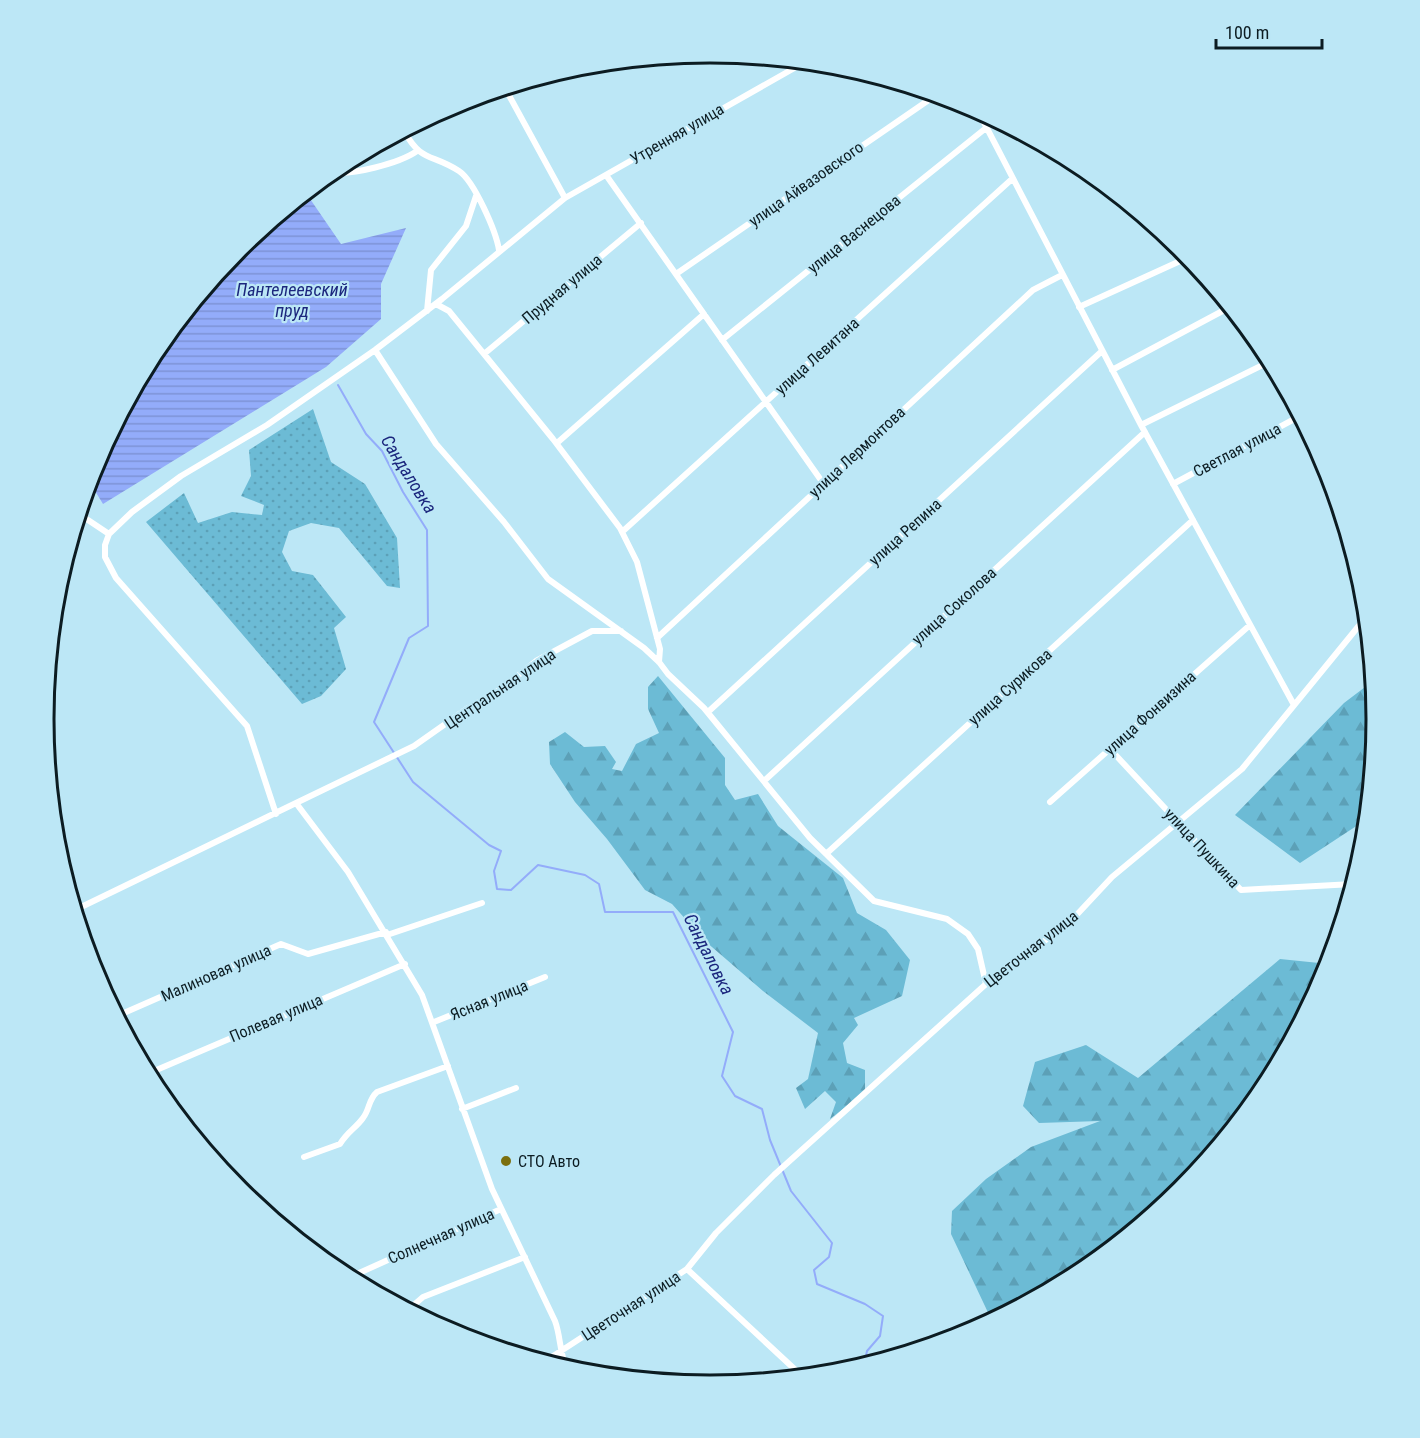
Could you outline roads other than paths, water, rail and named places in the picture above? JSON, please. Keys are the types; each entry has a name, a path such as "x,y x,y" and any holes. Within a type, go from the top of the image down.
{"street":[{"name":"Утренняя улица","path":"109,534 132,512 181,476 267,424 375,350 436,304 565,198 793,69"},
{"path":"509,95 565,198"},
{"name":"улица Айвазовского","path":"676,274 927,100"},
{"path":"984,124 1145,432 1294,705"},
{"name":"улица Васнецова","path":"722,339 986,128"},
{"path":"408,137 417,152 465,176 497,238 499,250"},
{"path":"353,169 374,167 408,158 417,152"},
{"path":"606,175 823,483"},
{"name":"улица Левитана","path":"622,532 1012,179"},
{"path":"427,311 431,270 466,226 476,196"},
{"name":"Прудная улица","path":"484,354 640,223"},
{"path":"1079,307 1180,261"},
{"name":"улица Лермонтова","path":"657,638 1033,290 1062,275"},
{"path":"436,304 449,311 557,443 622,532 637,562 660,649 658,662"},
{"path":"1112,370 1223,312"},
{"path":"557,443 704,314"},
{"path":"375,350 436,444 504,522 548,579 622,631 658,662 708,712 826,854 874,901 948,919 968,934 978,949 986,984"},
{"name":"улица Репина","path":"708,712 1102,351"},
{"path":"1141,424 1261,365"},
{"name":"Светлая улица","path":"1173,484 1293,420"},
{"name":"улица Соколова","path":"764,781 1145,432"},
{"path":"86,518 109,534 105,545 105,557 116,578 248,726 276,814"},
{"name":"улица Сурикова","path":"826,854 1193,520"},
{"name":"улица Фонвизина","path":"1050,802 1250,625"},
{"name":"Цветочная улица","path":"554,1356 622,1309 687,1269 716,1233 787,1163 986,984 1070,922 1112,877 1242,769 1359,626"},
{"name":"Центральная улица","path":"82,907 276,814 331,785 385,762 414,746 468,708 501,689 536,661 592,631 622,631"},
{"name":"улица Пушкина","path":"1110,749 1241,890 1345,884"},
{"path":"296,803 348,872 405,964 434,1022 462,1108 501,1209 555,1321 560,1335 562,1358"},
{"name":"Малиновая улица","path":"124,1013 281,944 308,954 387,934 482,903"},
{"name":"Полевая улица","path":"157,1070 405,964"},
{"name":"Ясная улица","path":"434,1022 545,977"},
{"path":"304,1156 340,1144 348,1131 364,1117 369,1100 377,1092 448,1066"},
{"path":"462,1108 516,1088"},
{"name":"Солнечная улица","path":"360,1273 501,1209"},
{"path":"415,1304 423,1297 525,1257"},
{"name":"Цветочная улица","path":"687,1269 793,1369"}],"water":[{"name":"Пантелеевский пруд","path":"310,199 341,244 406,228 381,284 381,319 326,367 103,504 95,491 122,429 142,391 190,320 217,286 277,226"}],"waterway":[{"name":"Сандаловка","path":"338,385 366,434 382,451 403,492 427,530 428,626 409,638 374,722 413,782 489,845 501,851 494,871 497,889 511,890 538,865 585,875 599,884 605,912 673,912 733,1032 722,1076 735,1096 762,1109 770,1140 791,1191 832,1243 829,1257 814,1270 817,1284 865,1304 883,1316 880,1336 867,1351 866,1356"}],"place":[{"name":"СТО Авто","path":"506,1161"}]}
